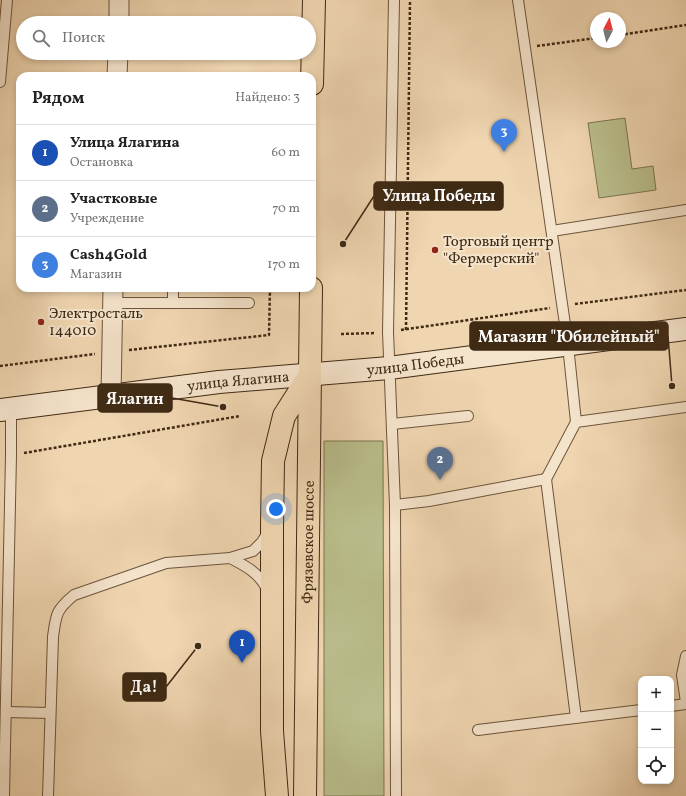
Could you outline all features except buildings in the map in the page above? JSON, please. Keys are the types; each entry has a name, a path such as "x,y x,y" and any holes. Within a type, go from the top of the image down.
{"highway":[{"path":"314,0 314,16"},
{"path":"312,72 313,60"},
{"name":"Фрязевское шоссе","path":"305,796 311,292"},
{"path":"277,796 272,731 272,527 274,461 284,416 310,375"}],"main road":[{"name":"улица Победы","path":"310,375 389,368 686,329"},
{"name":"улица Ялагина","path":"5,409 219,382 310,375"}],"street":[{"path":"119,0 119,16"},
{"path":"118,60 118,72"},
{"path":"111,396 113,296"}],"lane":[{"path":"0,82 6,0"},
{"path":"394,0 388,332 395,505 396,796"},
{"path":"518,0 563,306 576,422 546,479 576,718"},
{"path":"552,231 686,210"},
{"path":"173,292 173,302"},
{"path":"113,296 173,302 249,303"},
{"path":"576,422 686,407"},
{"path":"4,796 11,455 5,409"},
{"path":"392,424 468,416"},
{"path":"395,505 429,501 546,479"},
{"path":"48,796 52,636 56,617 62,606 74,595 166,563 230,558 253,551 262,542 272,527"},
{"path":"230,558 250,569 263,580 272,598"},
{"path":"674,705 686,703 682,675 686,656"},
{"path":"478,730 638,710"},
{"path":"6,712 50,712"}],"path":[{"path":"406,330 410,0"},
{"path":"626,34 686,25"},
{"path":"525,48 590,39"},
{"path":"341,334 406,330 563,306 686,290"},
{"path":"0,366 269,335 270,292"},
{"path":"11,455 240,416"}],"green space":[{"path":"625,118 632,169 653,166 656,190 599,198 588,123"},
{"path":"324,441 383,441 384,796 324,796"}],"place":[{"name":"Cash4Gold","path":"504,152"},
{"name":"Улица Победы","path":"343,244"},
{"name":"Торговый центр \"Фермерский\"","path":"435,250"},
{"name":"Электросталь 144010","path":"41,322"},
{"name":"Магазин \"Юбилейный\"","path":"672,386"},
{"name":"Ялагин","path":"223,407"},
{"name":"Участковые","path":"440,480"},
{"name":"Да!","path":"198,646"},
{"name":"Улица Ялагина","path":"242,663"}]}
